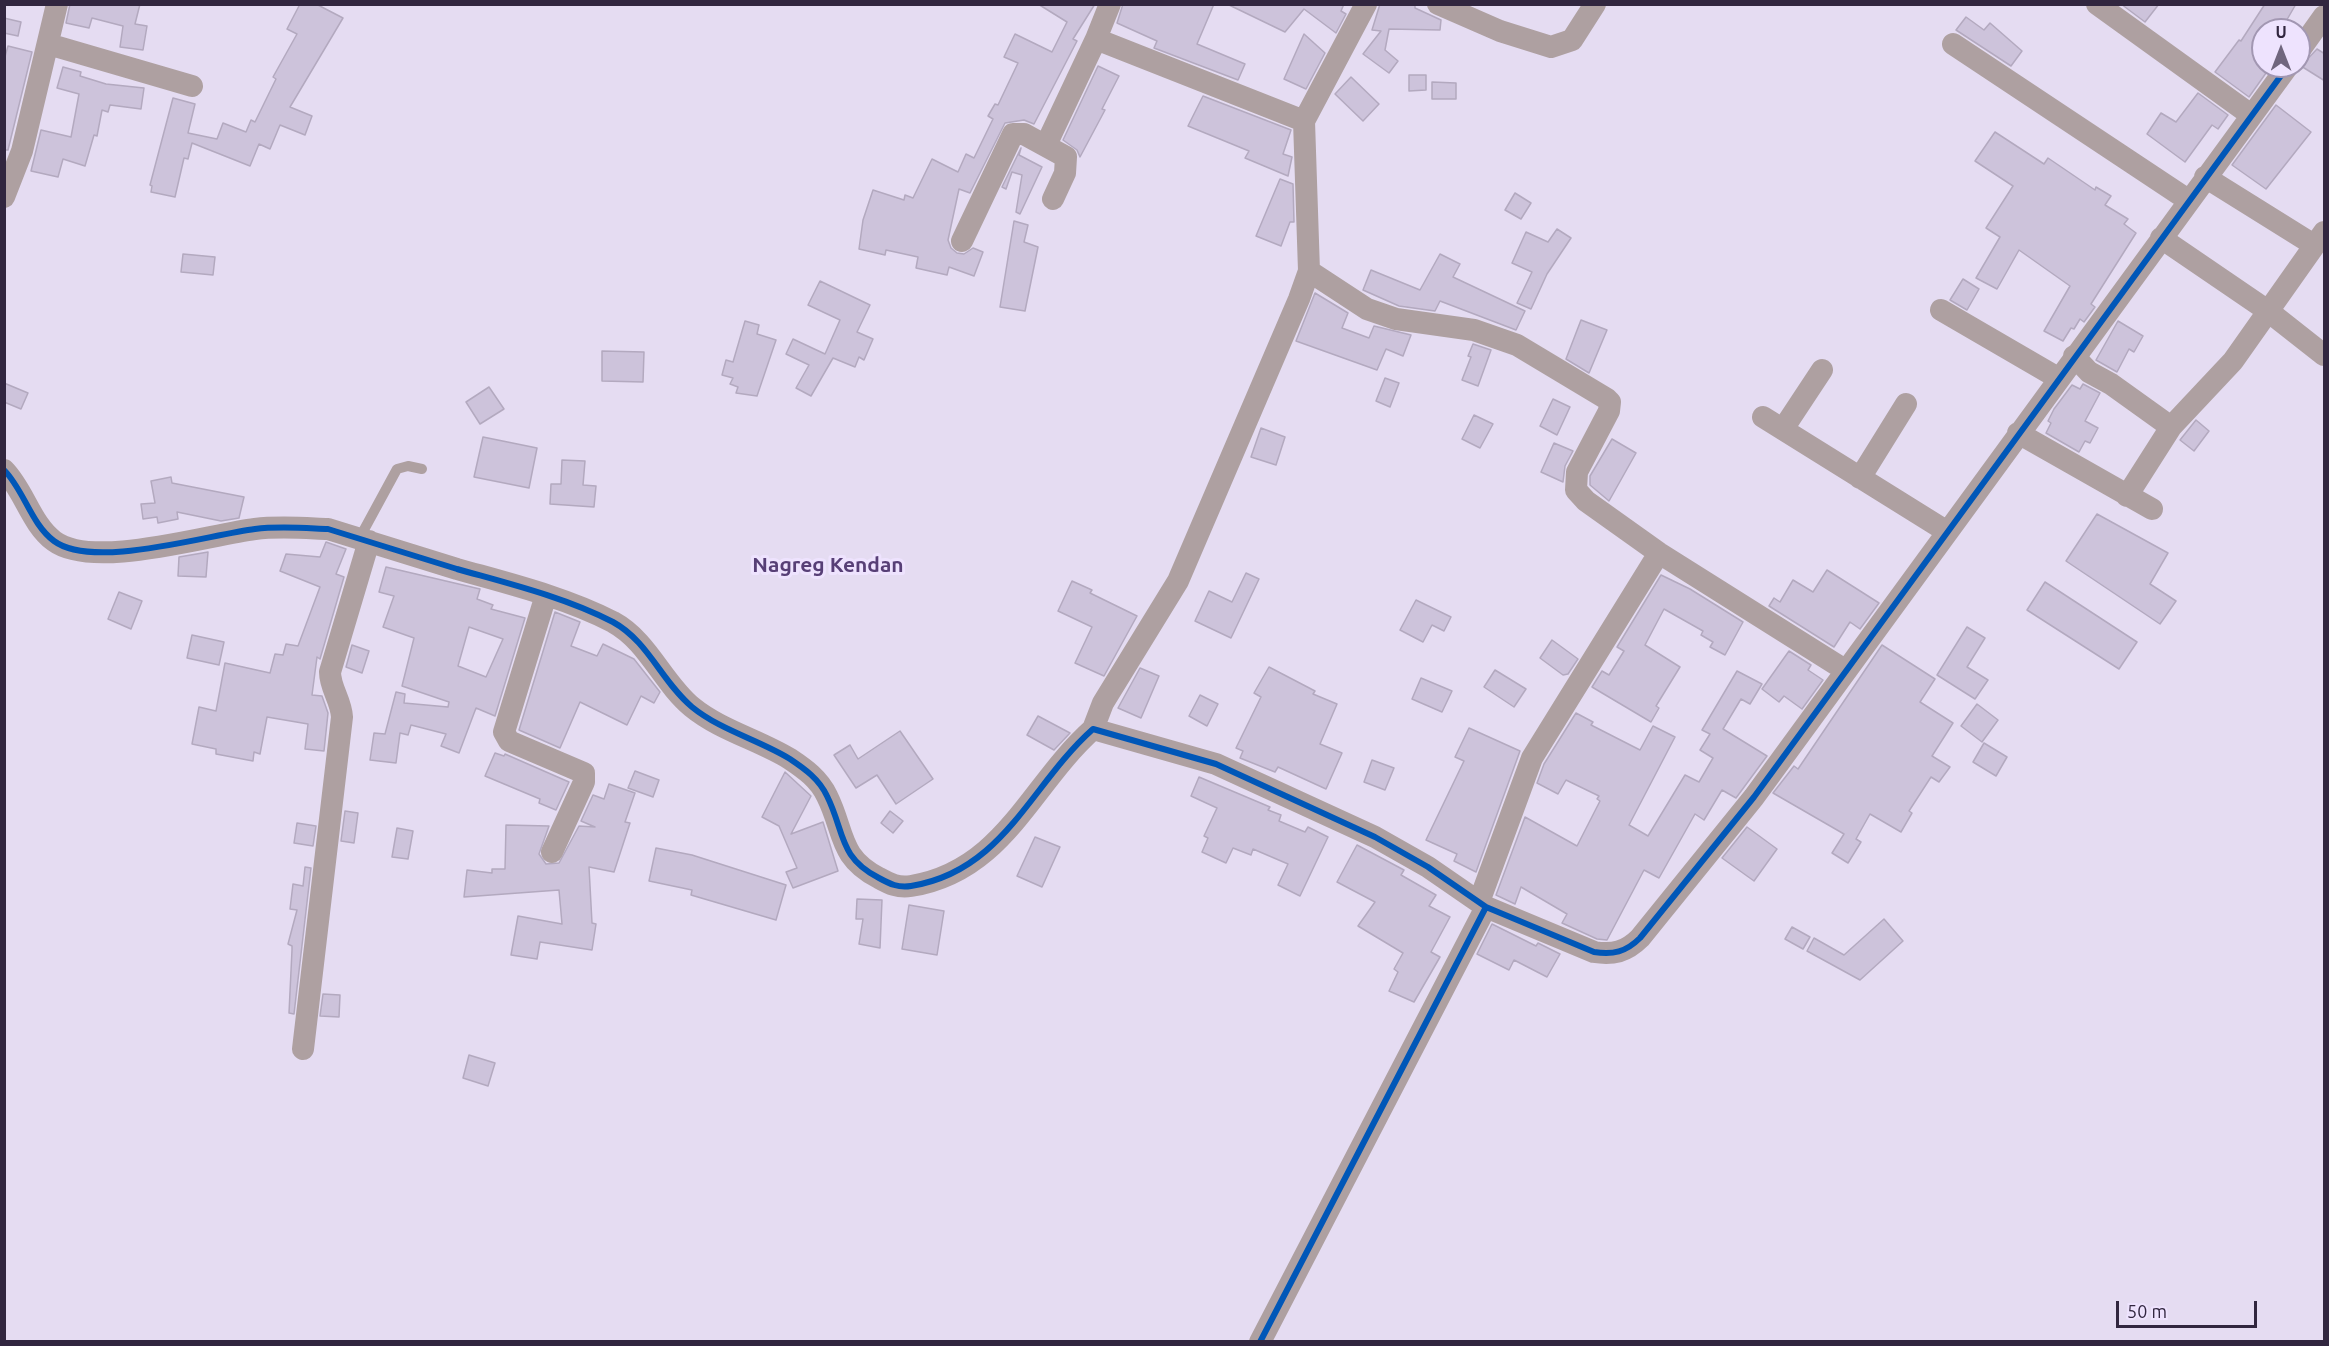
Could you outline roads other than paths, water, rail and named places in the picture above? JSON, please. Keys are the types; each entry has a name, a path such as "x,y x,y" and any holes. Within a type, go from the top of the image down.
{"street":[{"path":"4,197 22,151 57,4"},
{"path":"1046,145 1110,4"},
{"path":"4,470 12,477 52,540 64,547 96,553 131,551 257,529 296,527 328,530 546,595 615,623 641,646 692,707 736,732 771,747 810,772 826,794 849,856 859,867 895,886 910,886 964,869 995,845 1075,745 1093,729 1103,703 1178,581 1309,271 1304,121 1366,4"},
{"path":"1438,4 1500,31 1551,47 1572,40 1595,4"},
{"path":"2097,4 2251,115"},
{"path":"2311,35 2325,16"},
{"path":"1096,39 1304,121"},
{"path":"48,44 192,86"},
{"path":"1953,44 2188,200"},
{"path":"1093,729 1216,764 1375,837 1428,867 1483,905 1594,952 1605,954 1626,951 1640,938 1754,797 2279,78"},
{"path":"962,241 1009,138 1018,132 1065,155 1067,160 1065,173 1053,199"},
{"path":"2127,496 2171,427 2233,361 2319,238 2205,177"},
{"path":"2161,238 2268,311 2325,355"},
{"path":"1309,271 1367,309 1396,319 1474,330 1516,345 1607,399 1611,407 1577,472 1576,490 1586,501 1659,553 1845,670"},
{"path":"1941,310 2058,378"},
{"path":"2074,356 2089,372 2171,427"},
{"path":"1783,429 1821,370"},
{"path":"1860,478 1906,404"},
{"path":"1763,417 1946,531"},
{"path":"2018,434 2152,509"},
{"path":"303,1049 342,717 340,700 332,684 330,672 364,540"},
{"path":"1260,1341 1483,905 1532,758 1659,553"},
{"path":"546,595 504,732 509,741 584,773 584,782 552,852"}],"lane":[{"path":"364,540 397,469 408,466 422,469"}],"district":[{"name":"Nagreg Kendan","path":"828,565"}]}
